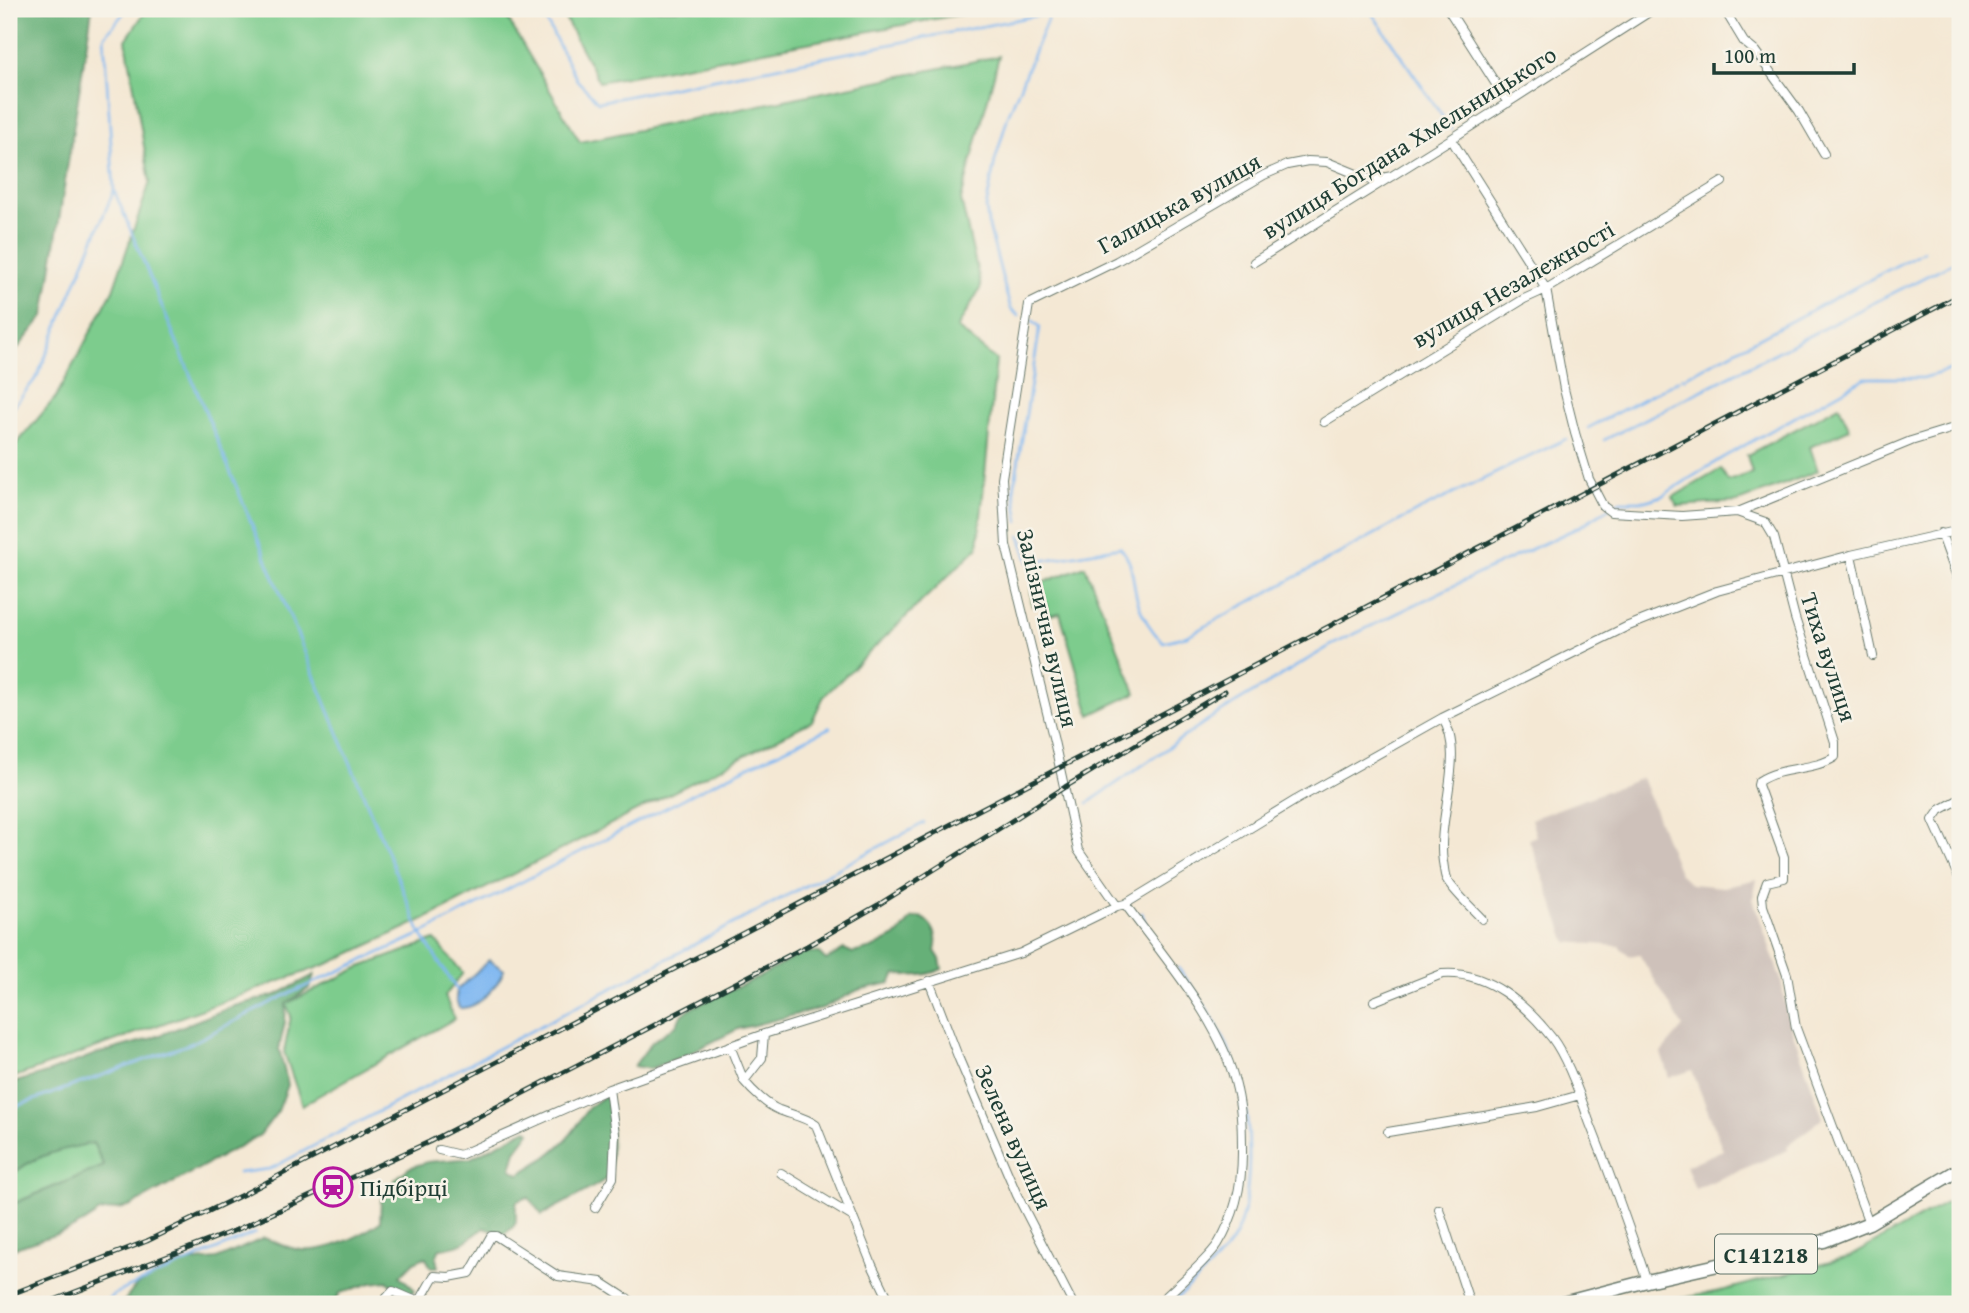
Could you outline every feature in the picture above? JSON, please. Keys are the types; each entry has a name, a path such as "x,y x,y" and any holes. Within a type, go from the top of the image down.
{"main road":[{"name":"С141218","path":"1559,1304 1824,1241 1869,1223 1960,1169"}],"street":[{"path":"1448,9 1508,103"},
{"name":"вулиця Богдана Хмельницького","path":"1254,261 1654,9"},
{"path":"1724,9 1744,42 1755,51 1799,111 1824,154"},
{"path":"1451,139 1546,289 1575,433 1592,485 1603,506 1611,512 1682,516 1737,512 1912,442 1960,426"},
{"name":"Галицька вулиця","path":"1029,304 1117,261 1264,175 1287,165 1308,161 1327,162 1371,180 1392,176"},
{"name":"вулиця Незалежності","path":"1324,422 1722,182"},
{"name":"Залізнична вулиця","path":"1029,304 1002,478 1006,545 1078,850 1209,1020 1220,1041 1237,1089 1242,1120 1241,1176 1230,1222 1216,1247 1158,1304"},
{"path":"1737,512 1765,522 1771,530 1782,573"},
{"path":"439,1150 460,1155 609,1089 764,1034 1021,953 1121,905 1296,800 1442,718 1626,626 1717,591 1851,555 1960,530"},
{"path":"1941,533 1960,586"},
{"path":"1851,555 1873,656"},
{"name":"Тиха вулиця","path":"1782,573 1835,743 1835,757 1828,762 1759,781 1758,785 1784,857 1784,878 1767,882 1762,896 1763,906 1787,975 1796,1028 1869,1223"},
{"path":"1442,718 1448,727 1453,751 1441,834 1446,878 1482,919"},
{"path":"1960,799 1940,810 1933,820 1960,880"},
{"path":"1374,1001 1442,974 1464,975 1496,987 1525,1008 1554,1040 1580,1095 1647,1281"},
{"name":"Зелена вулиця","path":"929,981 1017,1195 1073,1304"},
{"path":"744,1081 762,1058 764,1034"},
{"path":"730,1046 744,1081 751,1090 776,1109 808,1119 817,1125 891,1304"},
{"path":"595,1208 612,1178 615,1134 609,1089"},
{"path":"1388,1132 1537,1107 1580,1095"},
{"path":"782,1173 853,1217"},
{"path":"1440,1209 1470,1304"},
{"path":"381,1304 393,1291 414,1300 421,1300 433,1276 449,1277 470,1273 491,1236 496,1236 558,1276 601,1282 635,1304"},
{"path":"602,1304 627,1298"}],"shaded area":[{"path":"1642,778 1679,873 1691,884 1723,887 1757,879 1753,899 1781,980 1787,1016 1823,1118 1787,1146 1788,1150 1695,1189 1686,1166 1723,1150 1692,1070 1669,1078 1661,1053 1683,1027 1639,954 1629,956 1619,946 1567,942 1529,839 1536,836 1531,819"}],"green space":[{"path":"9,9 92,9 44,316 9,359"},
{"path":"147,9 502,9 580,142 999,56 961,200 981,287 957,328 996,360 978,547 824,696 812,721 433,915 330,963 9,1079 9,453 56,397 113,290 150,182 126,40"},
{"path":"560,9 988,9 599,82"},
{"path":"1839,406 1850,429 1810,447 1818,471 1738,502 1677,506 1673,497 1721,469 1728,481 1752,473 1747,455"},
{"path":"1085,566 1136,693 1090,715 1060,613 1049,615 1046,603 1032,606 1031,587"},
{"path":"921,917 934,931 935,951 942,969 919,975 896,974 890,983 858,990 823,1008 738,1029 686,1055 649,1069 634,1066 652,1042 676,1025 689,1009 757,978 800,954 819,953 826,960 844,949 853,953 872,948 899,934 911,919"},
{"path":"435,940 463,973 445,996 454,1019 302,1105 284,1052 291,1016 286,1004 358,968"},
{"path":"314,975 309,988 286,1004 279,1049 288,1085 278,1111 260,1135 129,1207 100,1212 69,1230 9,1250 9,1198 13,1204 104,1166 93,1143 37,1158 9,1178 9,1084 150,1039 234,1006 276,995"},
{"path":"608,1095 612,1136 609,1177 542,1215 528,1197 517,1201 516,1223 504,1234 484,1228 459,1245 440,1248 436,1258 438,1267 431,1267 425,1257 414,1262 400,1276 415,1290 409,1295 400,1292 387,1281 340,1293 334,1304 122,1304 136,1286 168,1268 187,1262 217,1259 264,1238 302,1250 322,1249 343,1242 380,1222 381,1199 390,1190 394,1180 409,1168 427,1162 471,1158 527,1129 530,1132 516,1151 511,1169 519,1174 560,1146 588,1108"},
{"path":"93,1143 104,1166 12,1204 9,1198 9,1178 18,1170 48,1154"},
{"path":"1960,1195 1960,1304 1655,1304 1725,1290 1849,1257"}],"water":[{"path":"489,960 504,970 497,983 480,1001 466,1008 459,1008 457,990"}],"waterway":[{"path":"9,412 37,377 114,190 104,37 127,9"},
{"path":"540,9 577,80 598,102 1070,9"},
{"path":"1369,9 1451,129"},
{"path":"1019,316 1011,309 1007,296 986,208 995,161 1008,116 1050,13"},
{"path":"114,190 421,934 457,990"},
{"path":"1588,428 1924,251"},
{"path":"1604,440 1960,259"},
{"path":"1019,522 1014,489 1040,327 1032,320"},
{"path":"1088,803 1211,718 1330,646 1579,527 1620,501 1645,501 1662,496 1722,458 1865,378 1923,378 1960,367"},
{"path":"1020,536 1029,563 1120,547 1130,565 1141,611 1150,628 1163,642 1187,636 1416,512 1566,439"},
{"path":"9,1109 192,1043 282,997 421,934 714,783 831,727"},
{"path":"238,1173 270,1169 924,823"},
{"path":"1142,913 1146,927"},
{"path":"1171,1304 1231,1243 1243,1213 1249,1160 1245,1105 1232,1058 1210,1013 1178,968"},
{"path":"103,1304 118,1292 255,1233"}],"railway":[{"path":"9,1295 147,1241 244,1194 1960,295"},
{"path":"44,1304 236,1230 429,1142 807,946 1225,691"}],"place":[{"name":"Підбірці","path":"333,1187"}]}
